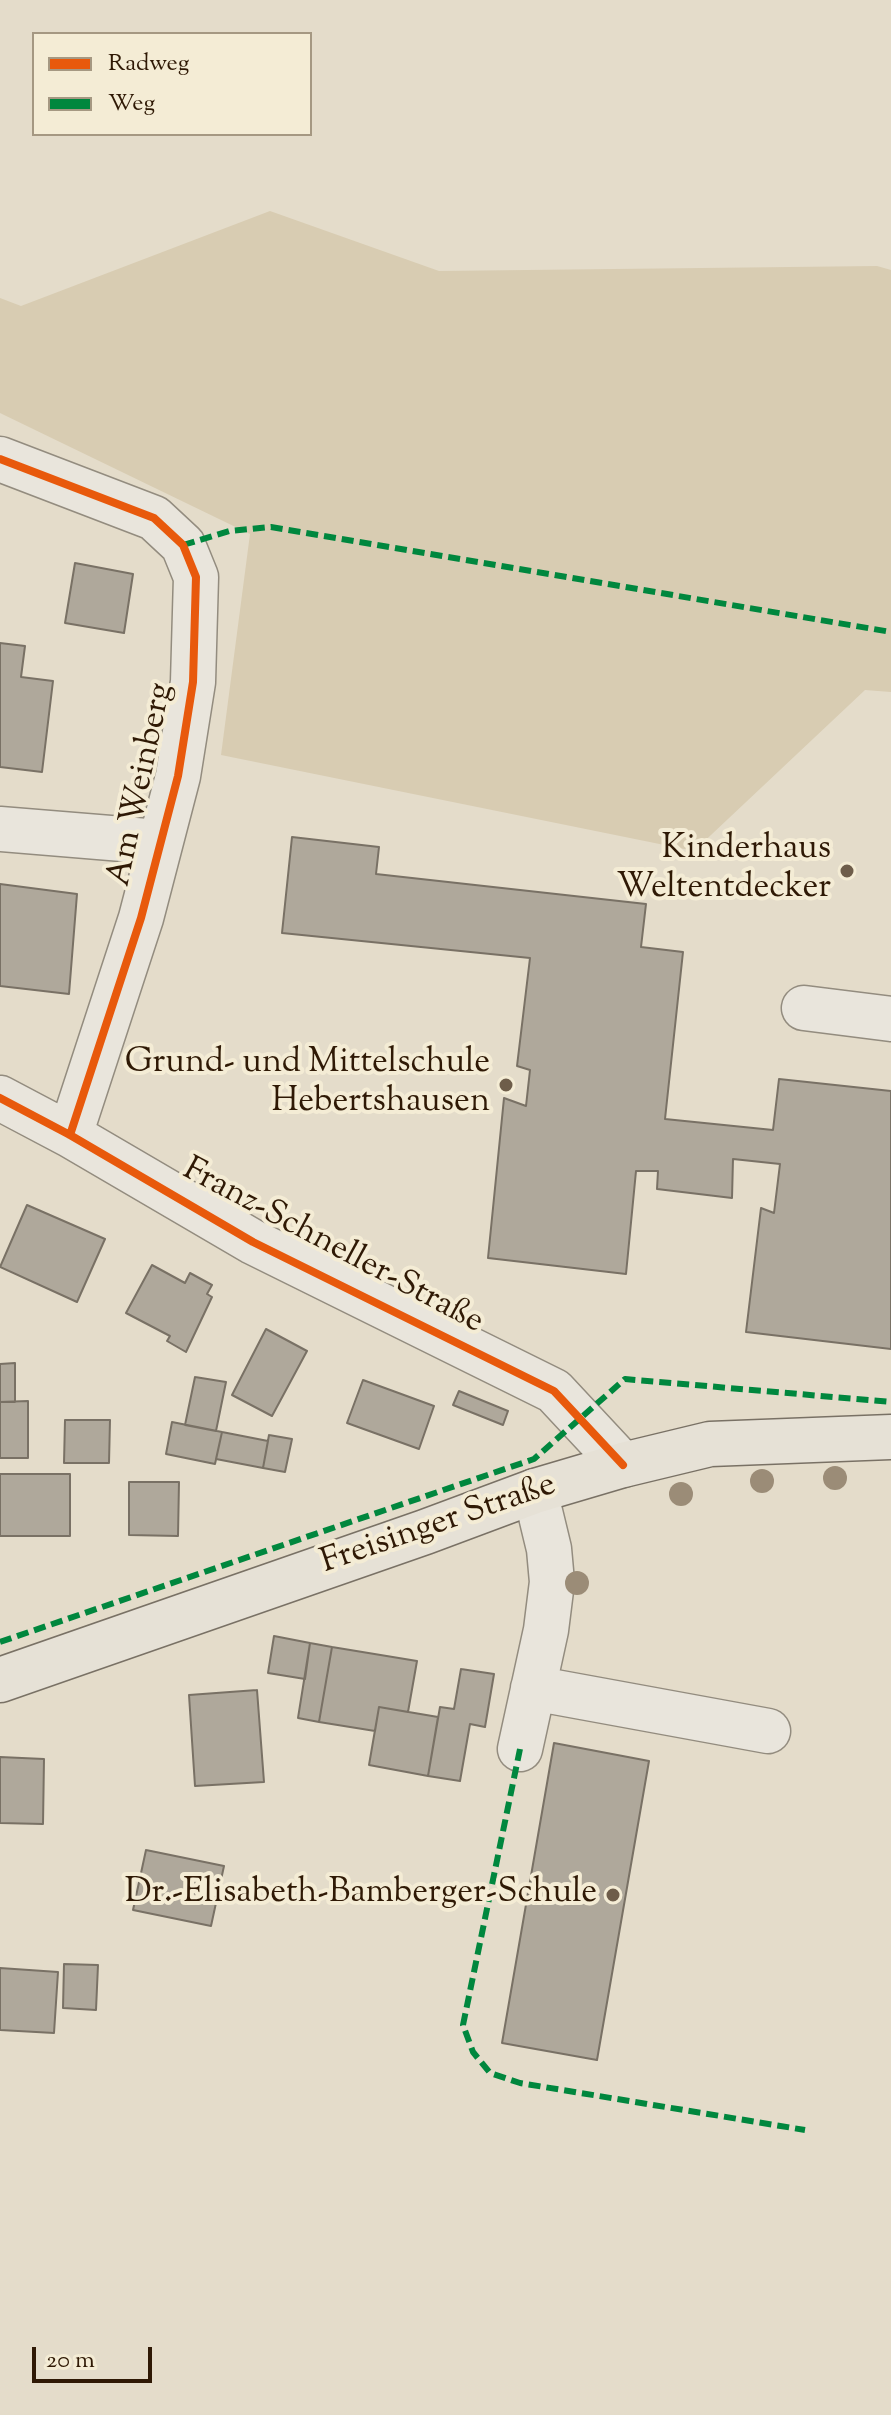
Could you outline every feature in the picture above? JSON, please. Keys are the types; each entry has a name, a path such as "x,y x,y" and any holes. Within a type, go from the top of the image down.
{"main road":[{"name":"Freisinger Straße","path":"0,1680 535,1491 623,1465 710,1444 891,1437"}],"street":[{"name":"Am Weinberg","path":"0,459 154,518 183,545 196,577 193,682 178,776 141,918 70,1135"},
{"path":"0,829 159,842"},
{"path":"804,1008 891,1019"},
{"name":"Franz-Schneller-Straße","path":"0,1098 70,1135 253,1242 554,1391 623,1465"},
{"path":"520,1749 552,1582 549,1549 535,1491"},
{"path":"533,1688 768,1731"}],"shaded area":[{"path":"270,211 439,271 877,266 891,270 891,692 865,690 694,851 221,755 250,534 0,413 0,298 21,306"}],"building":[{"path":"75,563 133,574 124,633 65,623"},
{"path":"0,643 25,646 21,677 53,681 42,772 0,767"},
{"path":"292,837 379,847 376,874 646,904 641,947 683,952 665,1119 773,1130 779,1079 891,1091 891,1349 746,1332 761,1208 774,1213 780,1164 733,1159 732,1198 657,1189 658,1171 636,1171 626,1274 488,1258 504,1098 526,1106 530,1070 517,1066 530,958 282,933"},
{"path":"0,884 77,894 69,994 0,986"},
{"path":"27,1205 105,1239 77,1302 0,1267"},
{"path":"152,1265 185,1283 190,1273 212,1285 207,1294 212,1297 186,1352 167,1341 170,1336 126,1313"},
{"path":"266,1329 307,1351 272,1416 232,1395"},
{"path":"15,1363 15,1402 0,1402 0,1364"},
{"path":"195,1377 226,1382 216,1431 185,1425"},
{"path":"363,1380 434,1406 419,1449 347,1423"},
{"path":"459,1391 508,1411 503,1425 453,1405"},
{"path":"28,1401 28,1458 0,1458 0,1402"},
{"path":"65,1420 110,1420 109,1463 64,1463"},
{"path":"172,1422 222,1432 215,1464 166,1454"},
{"path":"222,1432 268,1441 263,1468 216,1459"},
{"path":"269,1435 292,1439 285,1472 263,1468"},
{"path":"0,1474 70,1474 70,1536 0,1536"},
{"path":"129,1482 179,1482 178,1536 129,1535"},
{"path":"274,1636 310,1643 305,1679 268,1673"},
{"path":"310,1643 332,1647 319,1722 298,1718"},
{"path":"332,1647 417,1661 408,1712 379,1707 375,1731 319,1722"},
{"path":"461,1669 494,1674 485,1727 470,1724 460,1781 428,1776 440,1707 454,1709"},
{"path":"257,1690 264,1782 195,1786 189,1695"},
{"path":"379,1707 438,1717 428,1776 369,1765"},
{"path":"554,1743 649,1761 597,2060 502,2043"},
{"path":"0,1757 44,1759 43,1824 0,1823"},
{"path":"146,1850 224,1866 211,1926 133,1910"},
{"path":"64,1964 98,1965 96,2010 63,2008"},
{"path":"0,1968 58,1972 54,2033 0,2030"}],"marked path":[{"path":"183,545 229,531 271,527 891,632"},
{"path":"0,1642 534,1459 625,1379 891,1402"},
{"path":"520,1749 463,2025 473,2052 490,2073 520,2083 805,2130"}],"cycle path":[{"path":"0,459 154,518 183,545 196,577 193,682 178,776 141,918 70,1135"},
{"path":"0,1098 70,1135 253,1242 554,1391 623,1465"}],"place":[{"name":"Kinderhaus Weltentdecker","path":"847,871"},
{"name":"Grund- und Mittelschule Hebertshausen","path":"506,1085"},
{"name":"Dr.-Elisabeth-Bamberger-Schule","path":"613,1895"}]}
